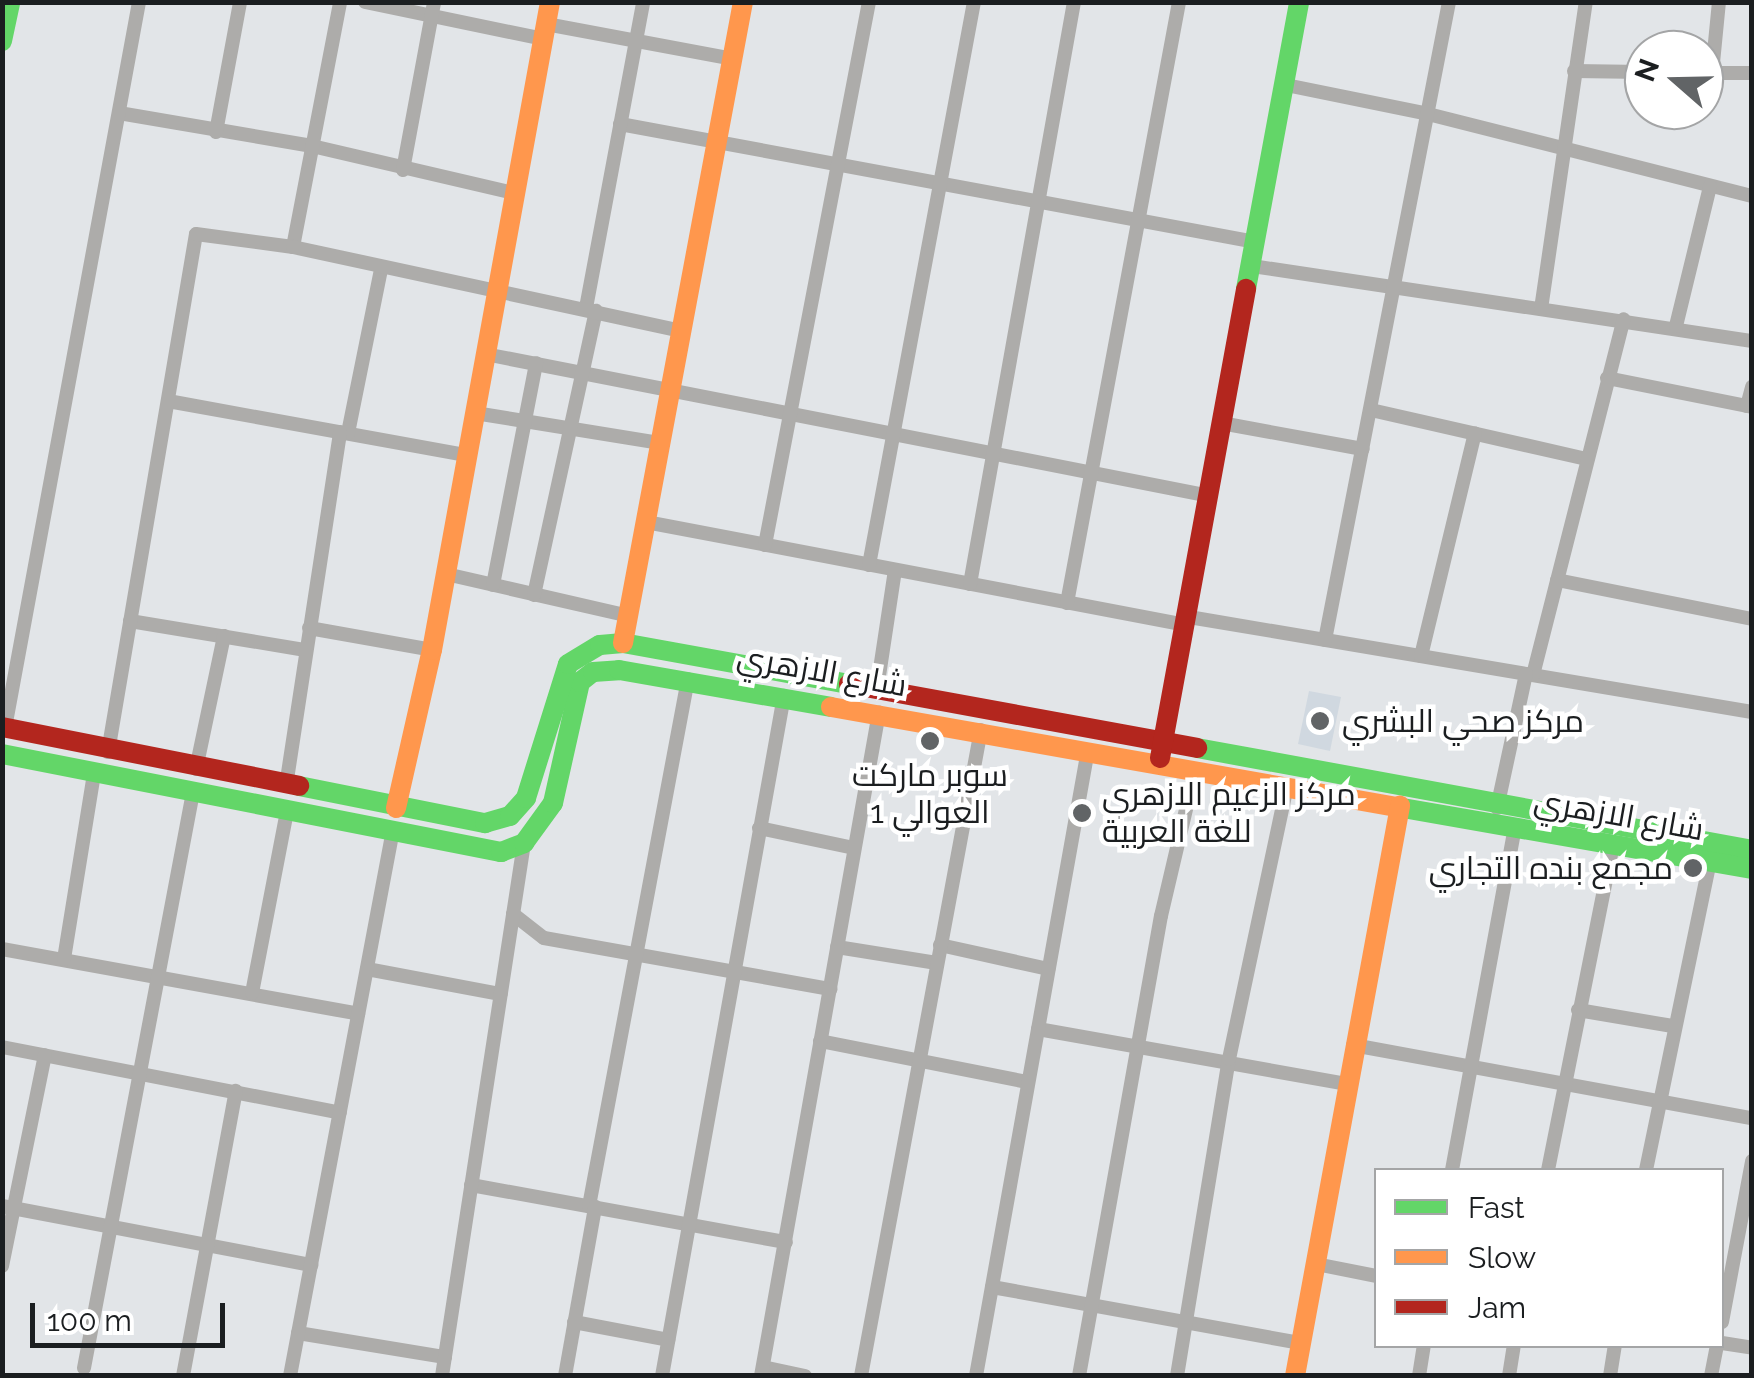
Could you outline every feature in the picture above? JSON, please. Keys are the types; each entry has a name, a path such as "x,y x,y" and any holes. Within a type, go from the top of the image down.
{"street":[{"path":"2,40 10,2"},
{"path":"4,728 138,2"},
{"path":"216,132 240,2"},
{"path":"293,247 340,2"},
{"path":"365,2 431,20 636,41 733,58"},
{"path":"404,170 434,2"},
{"path":"396,808 432,650 550,2"},
{"path":"534,595 582,370 643,2"},
{"path":"623,643 743,2"},
{"path":"765,545 869,2"},
{"path":"869,564 974,2"},
{"path":"970,584 990,450 1074,2"},
{"path":"1067,603 1179,2"},
{"path":"1161,754 1205,494 1252,266 1299,2"},
{"path":"1325,640 1449,2"},
{"path":"1541,309 1561,146 1586,2"},
{"path":"1715,30 1719,2"},
{"path":"1574,71 1624,72"},
{"path":"1724,72 1752,73"},
{"path":"1286,85 1428,114 1752,196"},
{"path":"119,113 312,146 514,193"},
{"path":"620,124 1256,242"},
{"path":"1676,326 1710,186"},
{"path":"108,752 196,234 293,247 682,331"},
{"path":"1252,266 1752,340"},
{"path":"286,786 344,432 381,269"},
{"path":"1497,808 1624,319"},
{"path":"486,354 672,386 1205,494"},
{"path":"493,585 536,362"},
{"path":"1608,378 1749,407 1752,387"},
{"path":"168,400 466,455"},
{"path":"1371,410 1587,459"},
{"path":"475,414 661,443"},
{"path":"1221,423 1363,449"},
{"path":"1421,656 1475,433"},
{"path":"646,522 1067,603 1325,640 1752,712"},
{"path":"878,689 895,570"},
{"path":"446,574 628,616"},
{"path":"1557,580 1752,619"},
{"path":"130,621 306,650"},
{"path":"310,628 432,650"},
{"path":"196,768 224,636"},
{"name":"شارع الازهري","path":"4,728 108,752 485,823 510,816 537,772 568,664 600,644 623,643 878,689 1161,754 1752,850"},
{"name":"شارع الازهري","path":"524,843 554,803 576,693 587,675 619,670 1088,750 1161,754 1195,771 1752,870"},
{"path":"565,1376 688,679"},
{"path":"662,1376 784,696"},
{"path":"806,1376 762,1371 879,712"},
{"path":"861,1376 982,730"},
{"path":"976,1376 1088,750"},
{"path":"2,754 486,852 524,843 442,1376"},
{"path":"1079,1376 1138,1044 1195,771"},
{"path":"64,959 94,774"},
{"path":"1177,1376 1229,1059 1287,787"},
{"path":"84,1368 193,792"},
{"path":"1295,1376 1400,806"},
{"path":"252,993 287,811"},
{"path":"759,828 854,848"},
{"path":"1452,1168 1516,828"},
{"path":"290,1376 392,835"},
{"path":"1548,1168 1613,844"},
{"path":"1646,1168 1672,1026 1710,862"},
{"path":"513,914 544,938 830,990"},
{"path":"940,945 1048,969"},
{"path":"837,947 937,963"},
{"path":"2,948 358,1014"},
{"path":"367,969 501,994"},
{"path":"1578,1010 1672,1026"},
{"path":"1038,1029 1229,1059 1346,1084"},
{"path":"820,1041 1028,1082"},
{"path":"1353,1046 1752,1118"},
{"path":"2,1047 340,1113"},
{"path":"2,1266 8,1207 46,1055"},
{"path":"183,1376 236,1091"},
{"path":"1724,1313 1748,1203 1752,1161"},
{"path":"471,1185 786,1242"},
{"path":"8,1207 310,1265"},
{"path":"1316,1264 1374,1276"},
{"path":"992,1287 1301,1343"},
{"path":"574,1322 668,1340"},
{"path":"298,1333 445,1357"},
{"path":"1724,1345 1752,1348"},
{"path":"1419,1376 1424,1348"},
{"path":"1509,1376 1514,1348"},
{"path":"1610,1376 1615,1348"},
{"path":"1712,1376 1718,1348"}],"shaded area":[{"name":"مركز صحي البشري","path":"1309,691 1341,697 1330,751 1298,744"}],"traffic: fast":[{"path":"2,41 10,2"},
{"path":"1246,289 1299,2"},
{"path":"299,786 485,823 510,816 526,798 568,664 600,645 623,643 849,684"},
{"path":"2,754 501,852 524,843 553,803 580,682 593,672 619,670 831,707"},
{"path":"1197,748 1752,850"},
{"path":"1397,807 1752,869"}],"traffic: slow":[{"path":"396,808 432,650 550,2"},
{"path":"623,643 743,2"},
{"path":"831,707 1397,807"},
{"path":"1295,1376 1400,806"}],"traffic: jam":[{"path":"1160,758 1246,289"},
{"path":"849,684 1197,748"},
{"path":"2,727 299,786"}],"place":[{"name":"مركز صحي البشري","path":"1320,721"},
{"name":"سوبر ماركت العوالي 1","path":"930,741"},
{"name":"مركز الزعيم الازهري للغة العربية","path":"1082,813"},
{"name":"مجمع بنده التجاري","path":"1693,868"}]}
